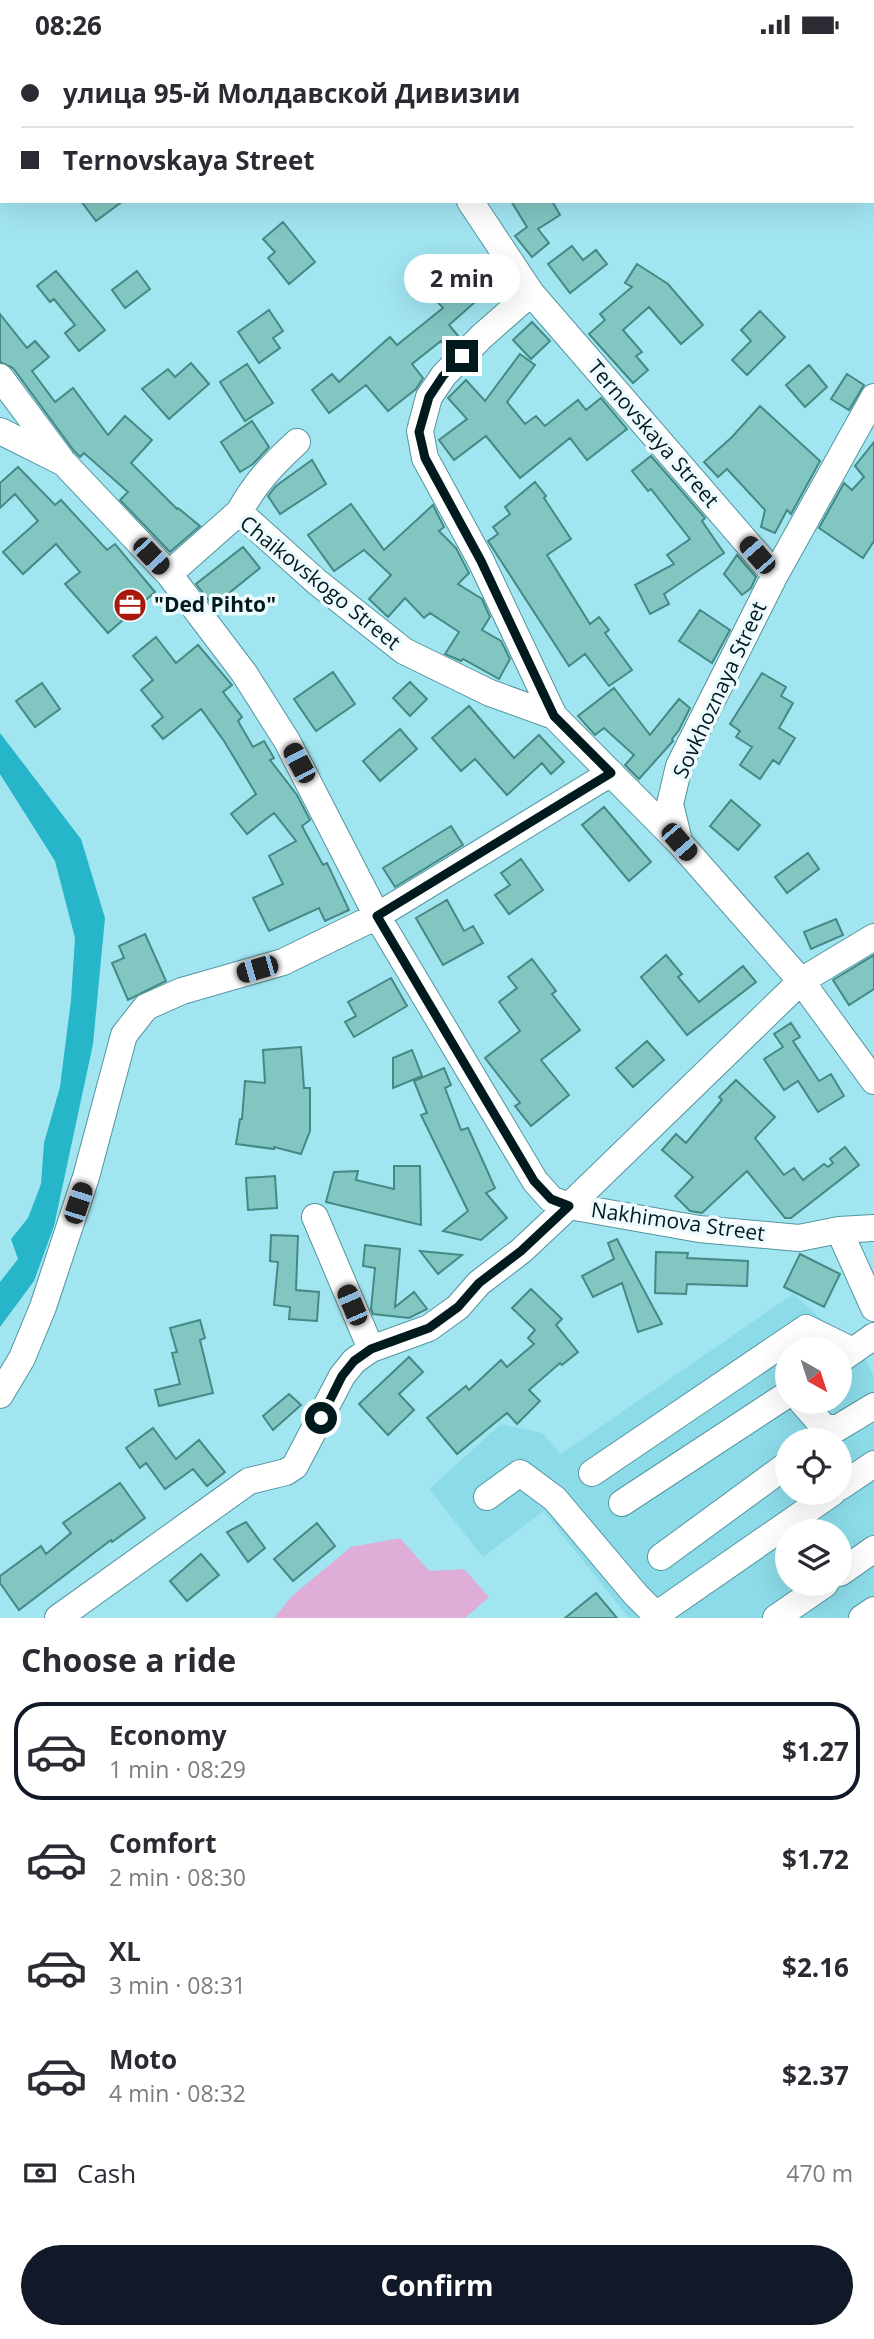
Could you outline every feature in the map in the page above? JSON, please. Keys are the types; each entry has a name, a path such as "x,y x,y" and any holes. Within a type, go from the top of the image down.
{"street":[{"name":"Ternovskaya Street","path":"471,203 531,293 775,575"},
{"path":"531,293 481,337 443,376 429,397 419,432 425,458 481,561 554,716"},
{"path":"0,377 64,463"},
{"name":"Sovkhoznaya Street","path":"679,842 670,804 679,766 775,575 874,397"},
{"name":"Nakhimova Street","path":"0,431 64,463 169,574 244,673 287,741 377,916 534,1181 551,1199 569,1206 699,1229 787,1237 800,1238 839,1230 874,1228"},
{"path":"239,512 271,465 297,442"},
{"name":"Chaikovskogo Street","path":"169,574 239,512 317,582 404,651 490,693 554,716 679,842 801,981 874,1081"},
{"path":"0,1395 22,1358 43,1307 86,1177 124,1035 146,1007 182,991 283,962 377,916 611,773"},
{"path":"58,1618 248,1481 286,1472 295,1466 342,1376 354,1361 371,1349 429,1328 458,1307 479,1283 521,1251 569,1206 801,981 874,937"},
{"path":"315,1217 371,1349"},
{"path":"839,1230 874,1308"},
{"path":"592,1473 806,1328 856,1349"},
{"path":"622,1503 775,1403"},
{"path":"839,1428 874,1406"},
{"path":"812,1414 824,1428"},
{"path":"852,1479 874,1464"},
{"path":"487,1497 520,1473 555,1499 657,1616 815,1505"},
{"path":"661,1557 775,1474"},
{"path":"852,1565 874,1549"},
{"path":"776,1618 808,1596"},
{"path":"862,1618 874,1610"}],"shaded area":[{"path":"0,733 81,839 105,918 93,1044 54,1226 34,1281 0,1327 0,1282 18,1259 11,1239 28,1218 41,1184 44,1143 60,1087 71,1000 75,938 55,861 0,774"},
{"path":"793,1294 842,1337 775,1337 775,1414 852,1414 852,1346 865,1357 874,1377 874,1618 629,1618 543,1511 483,1557 429,1489 501,1424 542,1433 561,1454"},
{"path":"400,1538 429,1571 464,1569 489,1597 465,1618 274,1618 293,1595 351,1547"}],"building":[{"path":"82,203 120,203 96,221"},
{"path":"512,203 553,203 560,215 538,229 549,243 532,257 515,236 527,227"},
{"path":"283,222 315,262 289,284 268,258 275,252 263,239"},
{"path":"572,246 583,260 596,250 607,264 570,293 548,264"},
{"path":"430,264 447,284 462,271 483,295 449,325 459,337 447,349 441,341 412,364 423,378 416,389 388,411 366,385 329,413 312,390 332,374 339,382 390,337 397,345 443,308 415,277"},
{"path":"637,264 668,284 703,325 681,344 649,307 623,330 642,352 636,356 648,370 633,383 589,334 605,320 600,314 632,287 625,283"},
{"path":"56,271 105,330 79,351 65,333 75,325 54,299 50,302 37,286"},
{"path":"137,271 150,289 125,308 112,290"},
{"path":"498,272 510,290 499,300 485,284"},
{"path":"269,310 283,331 273,338 280,348 259,363 238,332"},
{"path":"760,311 785,337 747,375 732,360 751,341 741,330"},
{"path":"0,314 27,348 35,341 49,357 32,371 55,402 73,388 108,435 125,416 152,440 131,463 177,509 200,526 170,552 120,500 128,492 84,453 80,457 74,451 13,368 0,362"},
{"path":"532,322 550,341 531,359 513,340"},
{"path":"520,354 535,365 507,402 525,424 536,416 545,426 578,400 586,410 601,398 627,429 587,460 570,438 520,478 486,436 454,460 439,440 467,419 448,398 466,380 485,401"},
{"path":"191,363 209,384 169,419 142,389 168,369 175,377"},
{"path":"247,364 273,403 245,421 220,382"},
{"path":"809,365 827,387 805,407 786,385"},
{"path":"847,374 864,385 849,410 831,399"},
{"path":"760,406 820,461 791,514 787,510 775,533 761,527 765,510 727,469 718,477 704,462 732,437"},
{"path":"252,421 269,447 253,464 240,472 221,442"},
{"path":"874,442 874,541 863,558 819,528 844,483 852,490 864,477 855,466"},
{"path":"651,456 705,518 702,521 724,553 664,594 669,604 650,614 635,585 674,564 667,555 690,539 651,489 648,491 632,471"},
{"path":"312,460 326,484 280,514 268,496 276,486"},
{"path":"18,467 55,505 61,500 107,550 115,544 155,592 108,633 65,584 80,572 56,544 23,574 3,552 38,521 15,494 0,508 0,483"},
{"path":"535,482 571,539 547,555 590,624 599,617 609,630 605,633 632,670 609,686 585,654 569,666 488,541 498,534 493,527 510,514 505,507"},
{"path":"351,504 384,550 433,505 444,527 439,531 456,548 469,573 458,584 482,599 490,617 482,630 501,641 510,659 499,679 463,659 461,661 445,654 459,632 430,613 424,618 405,598 388,617 369,599 391,575 364,550 334,571 308,535"},
{"path":"243,547 260,568 213,606 196,584"},
{"path":"737,555 756,577 751,588 742,595 724,574"},
{"path":"700,610 730,630 712,663 679,641"},
{"path":"156,637 176,663 198,645 232,685 223,692 242,717 238,721 253,747 264,741 274,758 270,760 297,795 310,820 302,826 323,865 327,863 349,910 325,921 319,908 269,931 253,898 283,884 269,856 296,841 274,813 247,834 231,814 256,794 201,709 163,739 152,726 163,717 141,690 153,680 133,656"},
{"path":"333,672 355,704 316,731 294,699"},
{"path":"762,673 786,687 781,696 793,703 779,728 795,738 779,764 773,760 760,779 740,765 752,747 736,737 740,731 730,724"},
{"path":"410,682 427,699 410,716 393,698"},
{"path":"42,683 60,709 35,727 16,701"},
{"path":"614,688 650,735 679,699 690,708 673,741 639,779 625,765 634,755 604,728 595,735 578,716"},
{"path":"469,706 514,758 539,735 564,762 551,774 542,763 507,795 475,759 461,771 432,738"},
{"path":"400,729 417,749 380,781 363,761"},
{"path":"731,800 760,825 738,850 710,826"},
{"path":"604,807 651,862 629,881 582,825"},
{"path":"451,826 463,845 395,887 383,868"},
{"path":"808,853 819,869 787,893 775,877"},
{"path":"521,859 543,890 509,914 495,895 510,885 501,873"},
{"path":"447,900 464,931 473,926 483,943 443,965 416,918"},
{"path":"836,919 843,935 811,949 804,932"},
{"path":"145,934 166,981 128,1000 112,963 124,958 119,946"},
{"path":"666,955 682,974 678,977 699,1002 743,966 756,982 687,1035 641,977"},
{"path":"874,955 874,989 849,1005 833,980"},
{"path":"532,959 556,991 552,994 580,1030 541,1060 569,1095 531,1126 515,1106 520,1103 485,1058 520,1031 499,1002 517,988 508,977"},
{"path":"391,978 407,1006 354,1037 345,1022 356,1016 348,1002"},
{"path":"791,1023 800,1037 793,1041 819,1081 831,1074 844,1096 818,1112 798,1081 784,1090 764,1059 783,1047 774,1034"},
{"path":"647,1041 664,1060 633,1087 616,1068"},
{"path":"301,1047 304,1088 310,1088 310,1131 301,1154 274,1147 236,1144 242,1119 245,1081 265,1083 263,1050"},
{"path":"412,1050 422,1076 393,1088 393,1058"},
{"path":"444,1068 451,1085 445,1088 461,1130 468,1128 495,1188 486,1193 507,1218 481,1240 443,1231 468,1211 421,1115 427,1113 414,1081"},
{"path":"736,1080 775,1117 755,1138 784,1175 794,1168 803,1180 824,1164 828,1167 833,1163 830,1159 845,1147 859,1165 791,1218 785,1218 747,1171 702,1213 690,1211 675,1196 693,1177 662,1150 676,1134 686,1143 722,1100 719,1097"},
{"path":"394,1166 420,1166 421,1225 326,1202 334,1172 358,1171 356,1180 394,1189"},
{"path":"275,1176 277,1208 248,1210 246,1178"},
{"path":"271,1235 298,1236 296,1290 319,1292 317,1321 289,1319 290,1307 274,1305 278,1262 270,1261"},
{"path":"617,1239 662,1324 638,1332 622,1283 593,1297 582,1276 614,1259 608,1243"},
{"path":"365,1245 400,1249 395,1307 414,1292 427,1309 409,1318 373,1314 371,1309 375,1268 363,1266"},
{"path":"420,1251 462,1255 438,1274"},
{"path":"656,1252 688,1253 687,1258 748,1261 747,1286 687,1284 686,1294 655,1293"},
{"path":"800,1254 840,1274 824,1307 784,1287"},
{"path":"531,1289 562,1319 556,1325 578,1352 562,1365 560,1363 529,1390 540,1401 517,1424 507,1413 457,1454 427,1418 466,1386 469,1390 501,1360 507,1367 534,1344 528,1338 535,1330 512,1308"},
{"path":"200,1320 205,1338 200,1340 213,1393 159,1406 155,1390 180,1384 172,1353 177,1352 170,1328"},
{"path":"409,1357 423,1372 399,1394 414,1410 388,1435 359,1404"},
{"path":"289,1394 301,1405 273,1430 263,1416"},
{"path":"153,1428 176,1459 199,1440 225,1472 207,1486 193,1469 165,1489 146,1463 140,1468 126,1448"},
{"path":"120,1483 145,1518 112,1542 111,1540 19,1610 0,1583 0,1576 41,1546 46,1554 71,1533 63,1523"},
{"path":"246,1522 265,1548 248,1562 227,1532"},
{"path":"317,1523 335,1546 293,1581 274,1559"},
{"path":"201,1554 219,1575 187,1601 170,1581"},
{"path":"596,1593 617,1618 565,1618"}],"place":[{"name":"\"Ded Pihto\"","path":"130,605"}],"route":[{"path":"321,1418 342,1376 354,1361 371,1349 429,1328 458,1307 479,1283 521,1251 569,1206 551,1199 534,1181 377,916 611,773 554,716 481,561 425,458 419,432 429,397 443,376 462,356"}]}
